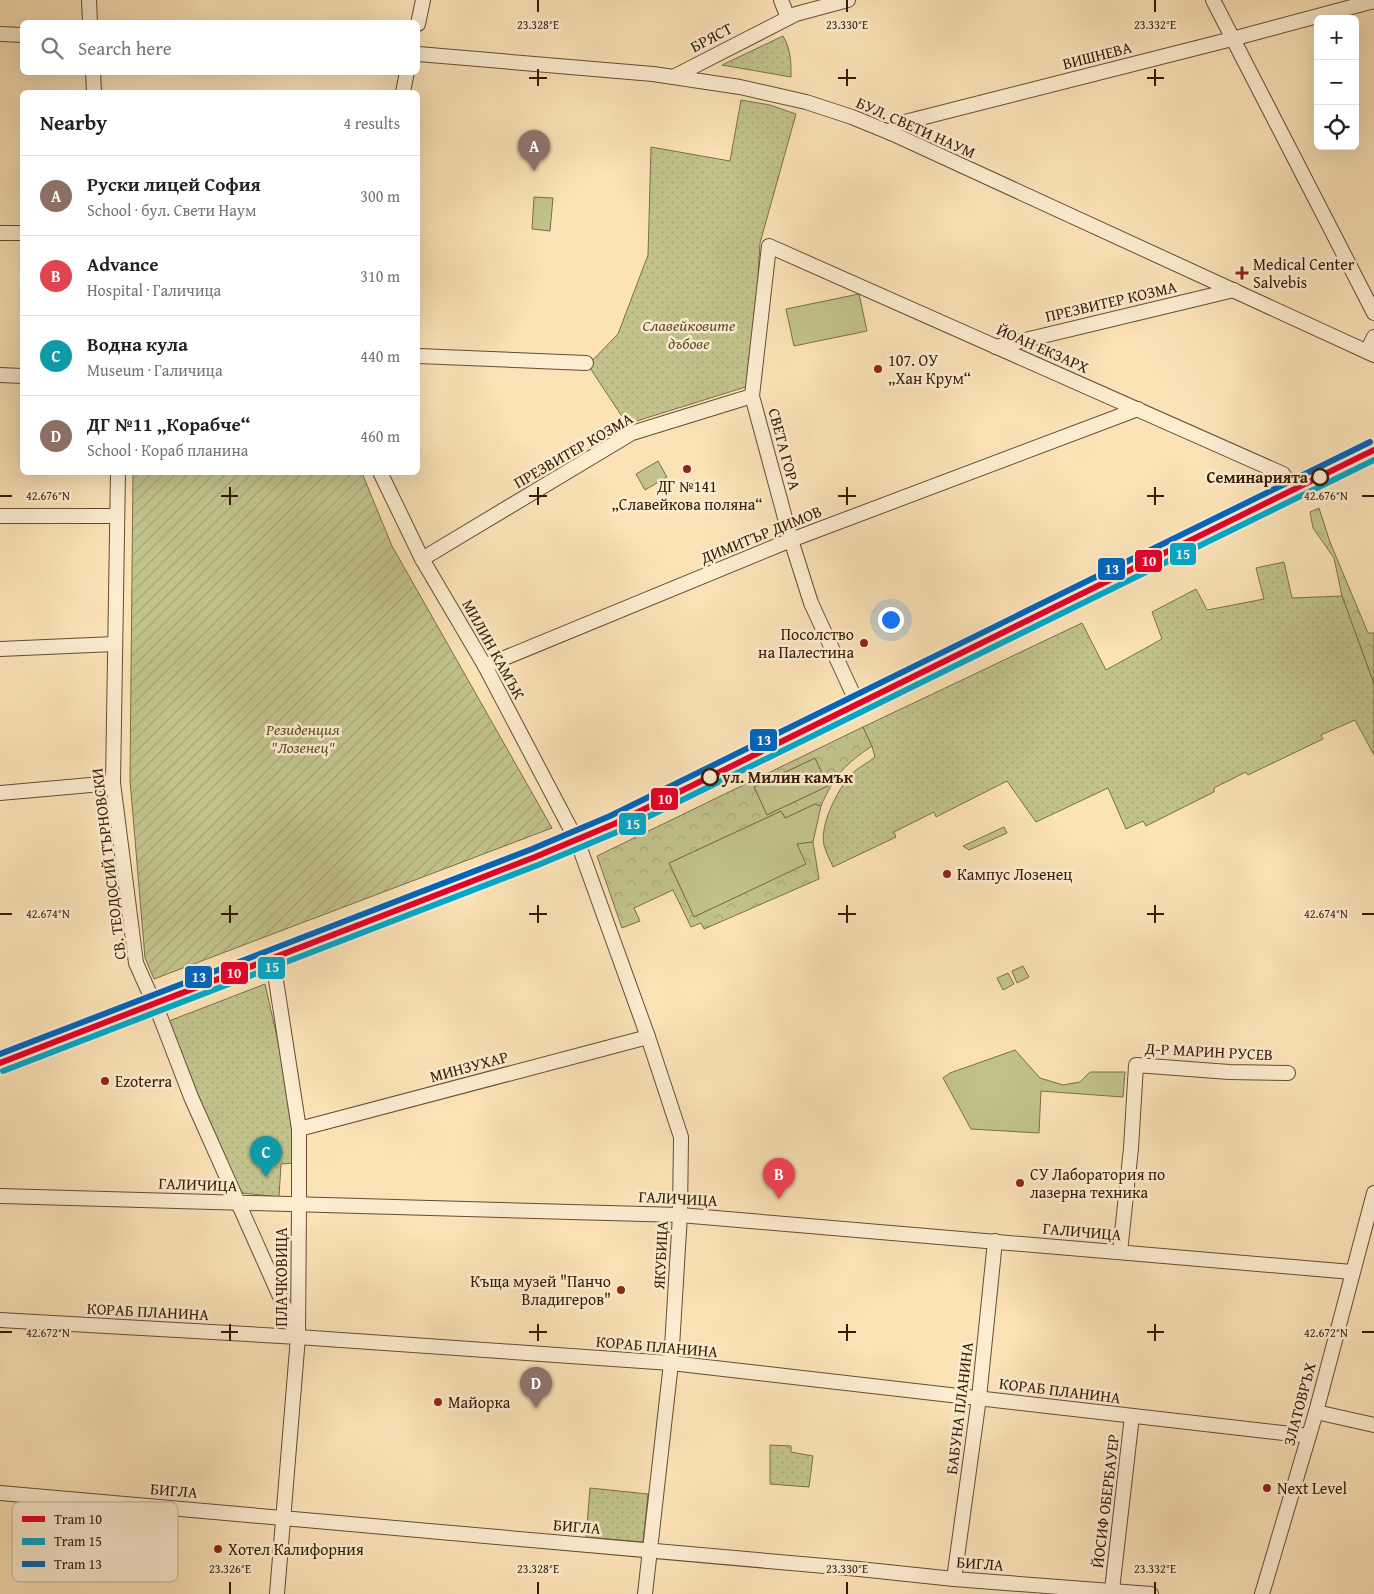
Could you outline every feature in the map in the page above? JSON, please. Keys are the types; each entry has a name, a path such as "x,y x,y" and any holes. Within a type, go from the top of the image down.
{"street":[{"path":"89,0 90,20"},
{"path":"419,20 422,0"},
{"path":"781,0 788,18"},
{"name":"БРЯСТ","path":"676,76 796,14 848,0"},
{"path":"1213,0 1374,312"},
{"name":"ВИШНЕВА","path":"891,133 897,124 1374,1"},
{"path":"0,34 20,35"},
{"name":"БУЛ. СВЕТИ НАУМ","path":"420,54 676,76 793,98 852,117 891,133 1371,353"},
{"path":"93,75 94,90"},
{"path":"403,90 406,75"},
{"path":"0,232 20,233"},
{"name":"ЙОАН ЕКЗАРХ","path":"769,246 1283,474 1294,493"},
{"name":"СВЕТА ГОРА","path":"769,246 752,396 791,540 811,603 859,707"},
{"name":"ПРЕЗВИТЕР КОЗМА","path":"996,347 1234,290"},
{"path":"1374,337 1371,353 1374,366"},
{"path":"420,356 586,363"},
{"path":"0,375 20,376"},
{"name":"ПРЕЗВИТЕР КОЗМА","path":"422,559 632,432 752,396"},
{"name":"ДИМИТЪР ДИМОВ","path":"485,666 791,540 1138,409"},
{"path":"0,1066 578,843 617,826 1374,454"},
{"name":"СВ. ТЕОДОСИЙ ТЪРНОВСКИ","path":"118,475 113,782 136,963 156,1006 191,1097 298,1337"},
{"name":"МИЛИН КАМЪК","path":"381,475 422,559 485,666 578,843"},
{"path":"0,516 117,516"},
{"path":"0,649 115,644"},
{"path":"0,793 113,782"},
{"name":"ЯКУБИЦА","path":"578,843 648,1037 681,1137 680,1215 671,1363 645,1594"},
{"name":"ПЛАЧКОВИЦА","path":"273,961 299,1130 300,1204 298,1337 277,1594"},
{"name":"МИНЗУХАР","path":"299,1130 648,1037"},
{"name":"Д-Р МАРИН РУСЕВ","path":"1120,1252 1131,1148 1136,1065 1229,1072 1288,1073"},
{"name":"ЗЛАТОВРЪХ","path":"1262,1594 1316,1412 1374,1193"},
{"name":"ГАЛИЧИЦА","path":"0,1196 680,1215 1352,1272"},
{"name":"БАБУНА ПЛАНИНА","path":"954,1579 979,1398 995,1241"},
{"name":"КОРАБ ПЛАНИНА","path":"0,1320 298,1337 671,1363 1309,1436"},
{"path":"1316,1412 1374,1425"},
{"name":"ЙОСИФ ОБЕРБАУЕР","path":"1112,1590 1132,1416"},
{"name":"БИГЛА","path":"0,1493 106,1502"},
{"name":"БИГЛА","path":"178,1508 954,1579 1151,1594"}],"green space":[{"path":"783,36 791,61 791,77 722,65"},
{"name":"Славейковите дъбове","path":"741,100 770,105 796,114 760,243 752,385 627,424 588,365 618,334 648,255 651,147 730,161"},
{"path":"534,197 553,198 550,231 532,229"},
{"path":"859,294 867,331 794,346 786,309"},
{"path":"658,461 667,477 645,490 636,474"},
{"name":"Резиденция \"Лозенец\"","path":"133,475 363,475 392,546 552,828 154,979 145,958 130,780"},
{"path":"1319,508 1330,542 1368,633 1374,633 1374,684 1342,596 1334,558 1313,528 1310,512"},
{"path":"1284,562 1292,598 1342,596 1374,684 1374,755 1355,720 1321,735 1323,739 1248,775 1246,772 1214,788 1214,792 1146,826 1143,821 1126,829 1108,788 1036,822 1007,781 936,817 934,812 894,832 896,837 833,867 824,845 823,836 832,805 849,777 875,757 863,727 1082,623 1106,670 1162,639 1152,612 1196,589 1207,610 1264,599 1256,568"},
{"path":"863,727 872,746 854,759 841,772 831,786 821,806 815,804 785,818 781,811 669,863 694,917 806,864 797,844 813,842 819,879 704,929 701,923 691,927 673,890 634,908 640,921 622,928 597,856","holes":["815,758 828,786 767,815 754,787"]},
{"path":"815,758 828,786 767,815 754,787"},
{"path":"815,804 821,806 813,842 797,844 807,864 694,917 669,863 781,811 785,818"},
{"path":"1004,827 1007,833 969,850 963,846"},
{"path":"1023,966 1029,977 1017,983 1012,971"},
{"path":"1008,973 1014,984 1003,990 997,978"},
{"path":"265,984 284,1073 294,1140 295,1163 281,1164 279,1197 242,1193 219,1148 169,1021"},
{"path":"1015,1050 1040,1078 1063,1085 1080,1082 1090,1072 1125,1072 1123,1097 1041,1091 1039,1133 971,1129 943,1078 950,1073"},
{"path":"770,1445 791,1446 791,1452 813,1456 809,1487 770,1484"},
{"path":"590,1488 648,1494 643,1542 586,1537"}],"tram line":[{"name":"13","path":"0,1054 532,849 610,816 1370,442"},
{"name":"10","path":"0,1063 535,857 614,824 1374,450"},
{"name":"15","path":"3,1071 538,865 617,832 1374,460"}],"place":[{"name":"Руски лицей София","path":"534,171"},
{"name":"Medical Center Salvebis","path":"1242,273"},
{"name":"107. ОУ „Хан Крум“","path":"878,369"},
{"name":"ДГ №141 „Славейкова поляна“","path":"687,469"},
{"name":"Семинарията","path":"1320,477"},
{"name":"Посолство на Палестина","path":"864,643"},
{"name":"ул. Милин камък","path":"710,777"},
{"name":"Кампус Лозенец","path":"947,874"},
{"name":"Ezoterra","path":"105,1081"},
{"name":"Водна кула","path":"266,1177"},
{"name":"СУ Лаборатория по лазерна техника","path":"1020,1183"},
{"name":"Advance","path":"779,1199"},
{"name":"Къща музей \"Панчо Владигеров\"","path":"621,1290"},
{"name":"Майорка","path":"438,1402"},
{"name":"ДГ №11 „Корабче“","path":"536,1408"},
{"name":"Next Level","path":"1267,1488"},
{"name":"Хотел Калифорния","path":"218,1549"}]}
